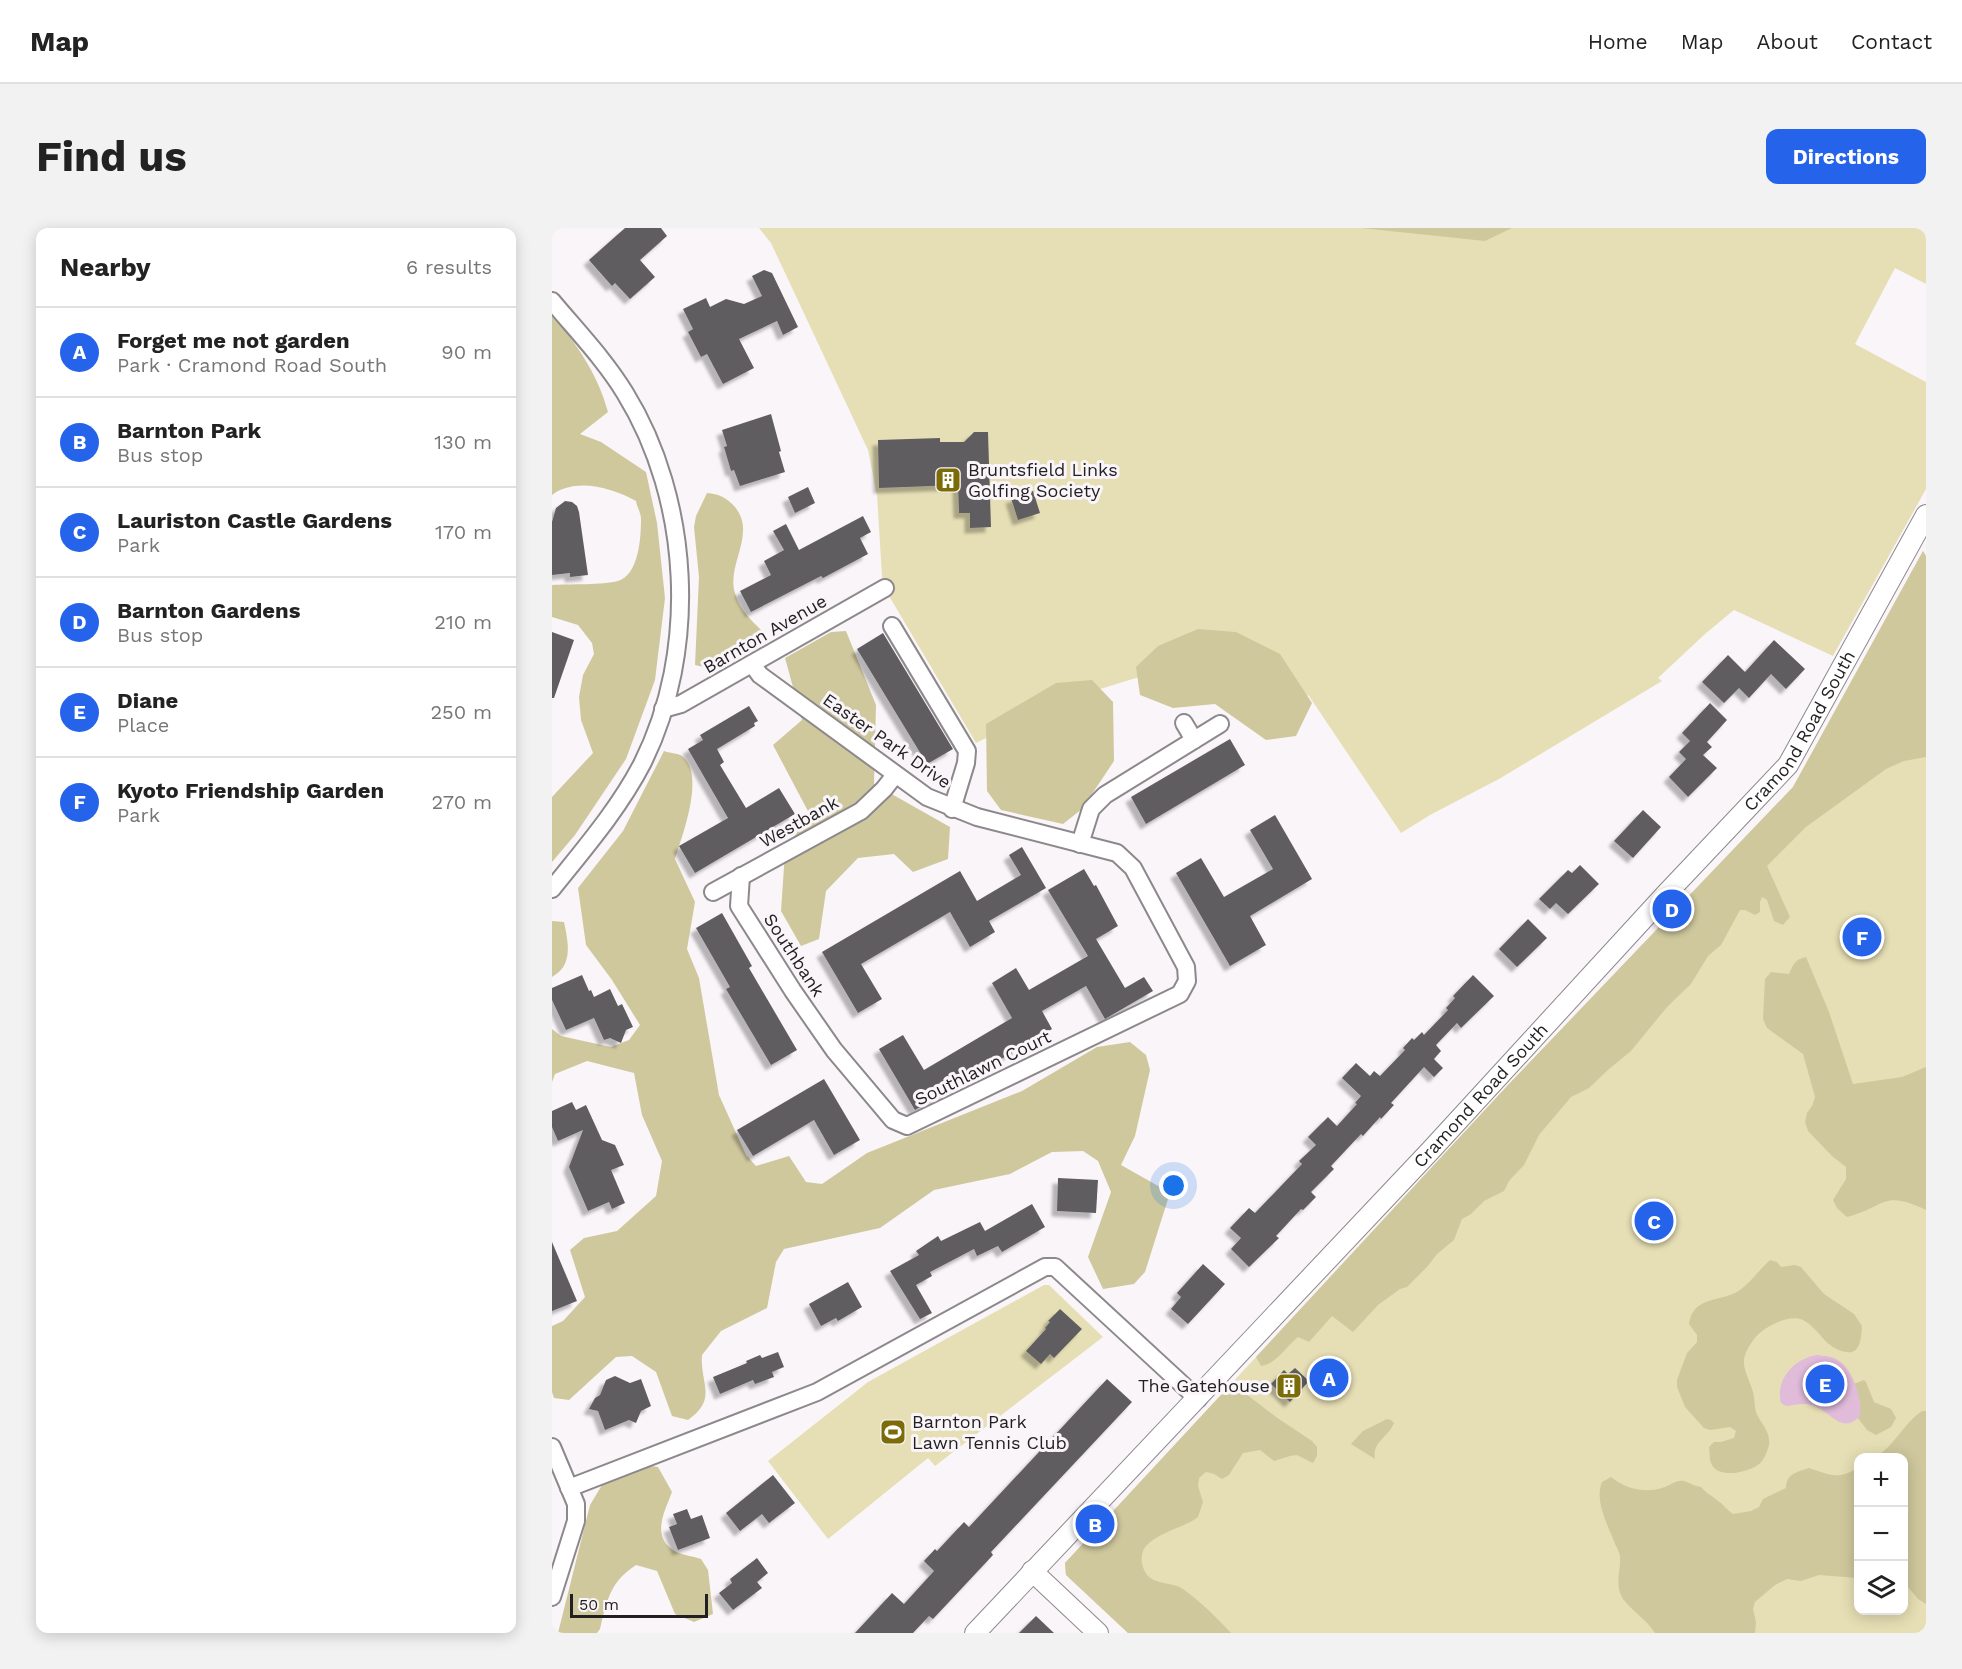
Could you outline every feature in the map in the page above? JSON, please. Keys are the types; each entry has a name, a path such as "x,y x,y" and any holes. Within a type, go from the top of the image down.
{"street":[{"name":"Barnton Avenue","path":"552,301 610,370 626,394 651,444 669,504 678,554 679,609 672,678 663,709 642,763 609,817 552,889"},
{"name":"Cramond Road South","path":"975,1633 1198,1399 1788,765 1926,515"},
{"name":"Barnton Avenue","path":"663,709 681,704 885,588"},
{"path":"892,626 967,751 966,763 952,808"},
{"name":"Easter Park Drive","path":"752,664 760,675 927,797 977,817 1117,853"},
{"path":"1184,723 1194,740"},
{"path":"1080,844 1091,809 1105,795 1220,724"},
{"name":"Westbank","path":"713,892 861,811 895,775"},
{"name":"Southlawn Court","path":"907,1126 1180,994 1187,981 1186,967 1132,868 1117,853"},
{"name":"Southbank","path":"741,876 739,906 793,992 834,1050 893,1120 907,1126"},
{"path":"569,1488 817,1392 1045,1267 1055,1267 1198,1399"},
{"path":"552,1447 576,1504 576,1521 552,1597"},
{"path":"1032,1571 1098,1633"}],"shaded area":[{"path":"759,228 1926,228 1926,284 1895,268 1855,344 1926,382 1926,489 1833,656 1734,610 1658,678 1662,681 1499,779 1401,833 1309,696 1211,655 1061,701 976,743 889,596 882,576 877,495 868,450 771,243"},
{"path":"1361,228 1512,228 1485,241"},
{"path":"552,313 578,348 592,372 608,412 580,434 601,442 646,472 657,523 665,598 655,680 626,759 575,835 552,862 552,797 593,753 581,720 579,697 583,675 594,654 592,643 578,625 552,617 552,585 604,583 618,581 625,577 635,563 641,519 636,501 594,486 572,487 552,495"},
{"path":"707,493 725,498 735,507 741,517 742,539 733,582 735,593 742,609 762,631 757,637 704,667 695,665 699,577 694,527 696,516"},
{"path":"1923,551 1926,556 1926,1633 1128,1633 1066,1575 1065,1563 1508,1085 1793,787"},
{"path":"1923,551 1926,556 1926,757 1904,761 1886,769 1806,827 1767,866 1790,917 1783,925 1774,921 1767,900 1762,897 1760,912 1755,915 1740,910 1721,945 1708,956 1691,984 1667,1007 1631,1051 1589,1088 1571,1097 1539,1135 1524,1165 1509,1181 1504,1191 1484,1201 1471,1214 1462,1219 1454,1240 1437,1254 1407,1287 1400,1289 1378,1305 1353,1332 1332,1316 1309,1342 1298,1337 1276,1359 1261,1366 1256,1357 1508,1085 1793,787"},
{"path":"1198,629 1236,632 1280,654 1312,703 1296,736 1266,740 1215,704 1173,708 1140,695 1136,667 1158,646"},
{"path":"846,631 876,705 874,784 950,827 948,859 913,872 894,854 858,858 826,891 819,939 801,946 781,911 785,852 809,813 773,745 802,720 785,658 831,632"},
{"path":"1092,680 1113,702 1114,761 1082,809 1063,824 1001,810 987,791 986,724 1056,683"},
{"path":"664,751 682,756 689,765 692,776 687,821 675,859 695,902 687,949 699,978 719,1095 746,1155 756,1166 789,1156 806,1182 822,1184 867,1153 1022,1091 1097,1047 1130,1042 1146,1055 1150,1070 1135,1136 1121,1165 1160,1187 1168,1199 1145,1272 1134,1284 1103,1289 1088,1257 1111,1192 1098,1161 1083,1151 1052,1152 1010,1174 934,1190 880,1228 784,1249 776,1262 767,1308 721,1331 702,1355 705,1398 703,1405 688,1420 672,1416 656,1372 632,1356 616,1357 569,1400 554,1398 552,1392 552,1326 563,1321 585,1297 570,1250 584,1238 617,1231 656,1196 662,1161 642,1115 634,1073 587,1061 555,1074 552,1082 552,1029 561,1036 611,1047 629,1040 640,1025 612,980 586,945 578,888 623,831"},
{"path":"552,921 564,922 568,953 564,966 552,977"},
{"path":"1806,957 1829,1012 1853,1084 1902,1077 1926,1067 1926,1210 1912,1204 1892,1200 1847,1217 1837,1208 1833,1200 1846,1179 1846,1167 1808,1131 1805,1122 1815,1097 1803,1054 1767,1028 1763,1019 1765,979 1771,972 1789,974 1795,962"},
{"path":"1770,1260 1777,1262 1781,1267 1795,1265 1801,1267 1824,1294 1854,1314 1862,1326 1860,1340 1855,1351 1839,1350 1827,1343 1809,1324 1797,1318 1783,1320 1769,1326 1758,1335 1746,1353 1744,1364 1753,1392 1756,1412 1767,1431 1769,1445 1762,1461 1753,1468 1734,1473 1721,1472 1712,1465 1709,1447 1714,1442 1734,1438 1736,1431 1730,1427 1710,1430 1704,1428 1685,1407 1677,1387 1677,1380 1687,1353 1697,1342 1697,1335 1689,1324 1696,1308 1740,1290"},
{"name":"Barnton Park Lawn Tennis Club","path":"1044,1285 1049,1285 1103,1337 935,1466 928,1458 828,1539 768,1461 868,1382"},
{"path":"1817,1355 1836,1359 1852,1376 1858,1392 1860,1409 1860,1416 1854,1421 1842,1423 1811,1405 1786,1406 1781,1403 1781,1386 1788,1371 1801,1360","holes":["1815,1373 1829,1376 1834,1386 1828,1391 1804,1383 1805,1378"]},
{"path":"1864,1380 1874,1402 1891,1409 1896,1418 1891,1427 1876,1435 1867,1430 1858,1418 1860,1403 1854,1384"},
{"path":"1232,1383 1312,1441 1317,1447 1317,1456 1313,1463 1297,1455 1274,1461 1260,1450 1243,1453 1229,1475 1222,1479 1206,1472 1199,1478 1198,1486 1203,1502 1198,1517 1158,1537 1146,1546 1142,1553 1144,1569 1148,1576 1156,1581 1183,1589 1231,1633 1128,1633 1066,1575 1065,1563"},
{"path":"1926,1411 1926,1604 1918,1599 1908,1587 1908,1453 1882,1453 1916,1416"},
{"path":"1387,1419 1394,1423 1378,1444 1375,1459 1351,1444 1363,1431"},
{"path":"644,1465 658,1467 672,1492 663,1515 661,1530 663,1537 666,1544 676,1552 701,1559 708,1570 713,1614 694,1622 675,1614 657,1571 636,1565 627,1571 615,1585 597,1633 558,1633 590,1505 602,1485"},
{"path":"1809,1468 1839,1475 1854,1470 1854,1578 1819,1575 1801,1581 1787,1579 1775,1585 1755,1602 1753,1609 1756,1622 1755,1633 1655,1633 1623,1599 1618,1583 1620,1554 1601,1505 1602,1482 1611,1477 1629,1487 1650,1490 1678,1481 1685,1482 1701,1487 1733,1514 1759,1507 1763,1499 1786,1488 1790,1477"}],"building":[{"path":"625,228 661,228 667,236 640,260 655,277 630,299 615,283 612,286 589,260"},
{"path":"764,270 772,273 798,327 783,335 777,321 739,339 754,368 723,384 707,354 701,357 688,332 693,329 683,309 706,298 710,307 726,299 744,304 762,296 752,276"},
{"path":"771,414 785,472 740,486 734,470 731,471 722,430"},
{"name":"Bruntsfield Links Golfing Society","path":"974,432 988,432 991,527 970,528 970,513 959,513 958,485 879,488 878,440 940,438 940,442 964,442"},
{"path":"808,487 815,503 795,513 788,497"},
{"path":"1033,491 1040,513 1018,520 1011,498"},
{"path":"565,501 572,502 577,506 579,512 588,575 570,577 570,573 552,575 552,522 556,508"},
{"path":"863,516 871,532 860,538 868,554 751,612 740,591 771,575 764,561 784,550 773,531 786,524 799,550"},
{"path":"552,632 574,640 554,698 552,698"},
{"path":"883,633 953,749 927,764 857,649"},
{"path":"1774,640 1805,669 1786,689 1771,674 1749,698 1739,688 1724,703 1702,682 1728,655 1745,672"},
{"path":"1710,703 1727,720 1707,742 1712,747 1703,755 1717,768 1688,797 1669,777 1686,759 1679,752 1690,741 1682,733"},
{"path":"749,706 758,721 754,723 755,726 717,749 724,762 720,765 746,808 779,788 795,814 695,873 679,846 728,818 688,749 703,740 700,735"},
{"path":"1230,739 1245,765 1146,824 1131,797"},
{"path":"1643,810 1661,827 1633,858 1614,841"},
{"path":"1275,815 1312,879 1250,916 1266,945 1230,966 1176,873 1201,858 1224,897 1273,869 1250,830"},
{"path":"1022,847 1046,888 989,921 995,932 970,947 950,912 861,964 882,999 858,1013 822,952 960,871 977,901 1021,875 1009,855"},
{"path":"1580,865 1599,884 1568,914 1556,903 1550,909 1539,899 1568,870 1572,873"},
{"path":"1084,869 1094,886 1096,885 1118,926 1096,939 1125,988 1144,977 1153,991 1105,1019 1086,986 1042,1011 1052,1029 915,1110 879,1049 903,1035 924,1070 1012,1018 992,983 1016,968 1029,990 1088,956 1048,890"},
{"path":"722,913 752,966 749,968 797,1050 771,1065 726,989 730,987 696,928"},
{"path":"1528,919 1547,938 1517,967 1499,949"},
{"path":"582,975 594,997 610,989 618,1006 622,1004 633,1027 626,1030 621,1043 610,1038 604,1040 594,1018 566,1030 552,1000 552,988"},
{"path":"1473,975 1494,996 1461,1028 1457,1023 1436,1045 1441,1051 1434,1059 1443,1068 1434,1077 1424,1067 1391,1103 1394,1105 1381,1119 1380,1117 1363,1136 1361,1134 1331,1166 1334,1169 1311,1192 1316,1197 1303,1210 1301,1209 1276,1236 1279,1238 1249,1267 1231,1249 1241,1238 1230,1228 1249,1208 1255,1213 1302,1164 1299,1161 1316,1145 1308,1137 1328,1117 1337,1126 1357,1104 1355,1103 1361,1096 1342,1078 1356,1063 1370,1076 1374,1071 1380,1076 1405,1050 1403,1048 1412,1038 1414,1040 1422,1032 1424,1035 1448,1010 1446,1008 1455,998 1453,996"},
{"path":"824,1079 860,1140 834,1155 814,1120 753,1156 737,1130"},
{"path":"572,1102 576,1110 586,1105 602,1140 615,1145 624,1165 611,1170 625,1203 612,1209 609,1202 588,1211 569,1167 583,1130 558,1141 552,1127 552,1111"},
{"path":"1058,1178 1098,1180 1096,1213 1057,1211"},
{"path":"1032,1204 1045,1227 1002,1252 998,1246 977,1256 974,1249 930,1272 932,1276 916,1285 932,1313 920,1319 890,1271 919,1255 916,1251 938,1236 941,1241 980,1222 985,1231"},
{"path":"552,1242 577,1301 552,1311"},
{"path":"1203,1264 1225,1284 1188,1324 1171,1309 1181,1297 1177,1293"},
{"path":"848,1282 862,1307 838,1321 836,1318 821,1326 809,1304"},
{"path":"1060,1309 1082,1329 1054,1358 1050,1354 1041,1364 1026,1351"},
{"path":"778,1352 784,1367 772,1372 774,1377 755,1384 753,1380 720,1394 713,1377 760,1355 762,1358"},
{"name":"The Gatehouse","path":"1295,1368 1309,1381 1290,1402 1271,1384 1284,1370 1288,1374"},
{"path":"615,1376 630,1383 641,1379 651,1406 641,1411 636,1423 629,1420 605,1430 598,1411 589,1409 595,1398 600,1395 606,1380"},
{"path":"1107,1379 1132,1402 991,1552 993,1555 933,1619 929,1616 913,1633 855,1633 892,1593 904,1604 934,1571 924,1561 935,1549 937,1551 964,1522 969,1527"},
{"path":"773,1475 795,1503 769,1523 762,1514 740,1531 726,1513"},
{"path":"687,1509 691,1519 702,1515 710,1538 678,1550 669,1527 677,1524 673,1514"},
{"path":"757,1558 768,1573 757,1582 762,1588 733,1610 719,1593 732,1583 730,1579"},
{"path":"1036,1616 1054,1633 1019,1633"}],"place":[{"name":"Bruntsfield Links Golfing Society","path":"948,480"},
{"name":"Barnton Gardens","path":"1672,909"},
{"name":"Kyoto Friendship Garden","path":"1862,937"},
{"name":"Lauriston Castle Gardens","path":"1654,1221"},
{"name":"Forget me not garden","path":"1329,1378"},
{"name":"Diane","path":"1825,1384"},
{"name":"The Gatehouse","path":"1289,1386"},
{"name":"Barnton Park Lawn Tennis Club","path":"893,1432"},
{"name":"Barnton Park","path":"1095,1524"}]}
